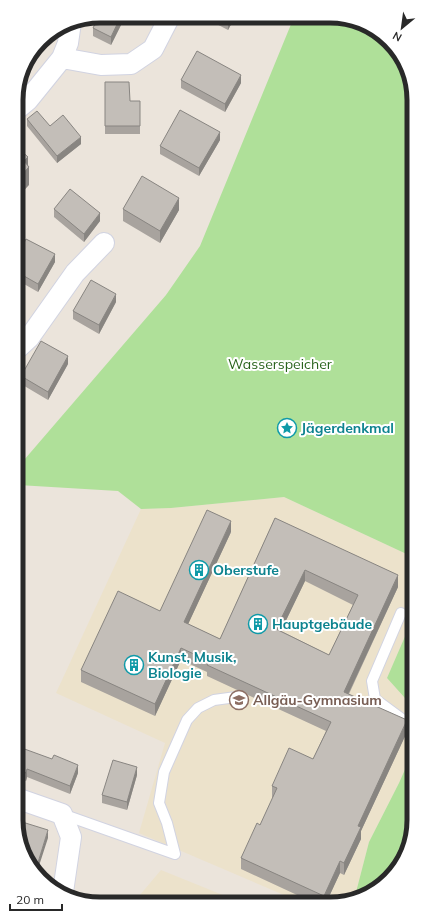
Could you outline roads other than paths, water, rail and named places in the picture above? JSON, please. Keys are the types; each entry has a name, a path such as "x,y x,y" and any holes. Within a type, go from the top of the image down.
{"street":[{"path":"62,58 101,65 131,64 153,49 166,23"},
{"path":"23,104 62,58 68,42 70,29"},
{"path":"23,344 29,338 75,273 104,243"},
{"path":"23,800 62,814 71,837 64,888"}],"lane":[{"path":"401,613 372,681 375,699 407,723"},
{"path":"62,814 175,854 167,823 159,803 164,772 187,720 198,708 214,700 236,698"}],"place":[{"name":"Jägerdenkmal","path":"287,428"},
{"name":"Oberstufe","path":"199,570"},
{"name":"Hauptgebäude","path":"258,624"},
{"name":"Kunst, Musik, Biologie","path":"134,665"},
{"name":"Allgäu-Gymnasium","path":"239,700"}],"park label":[{"name":"Wasserspeicher","path":"280,364"}]}
